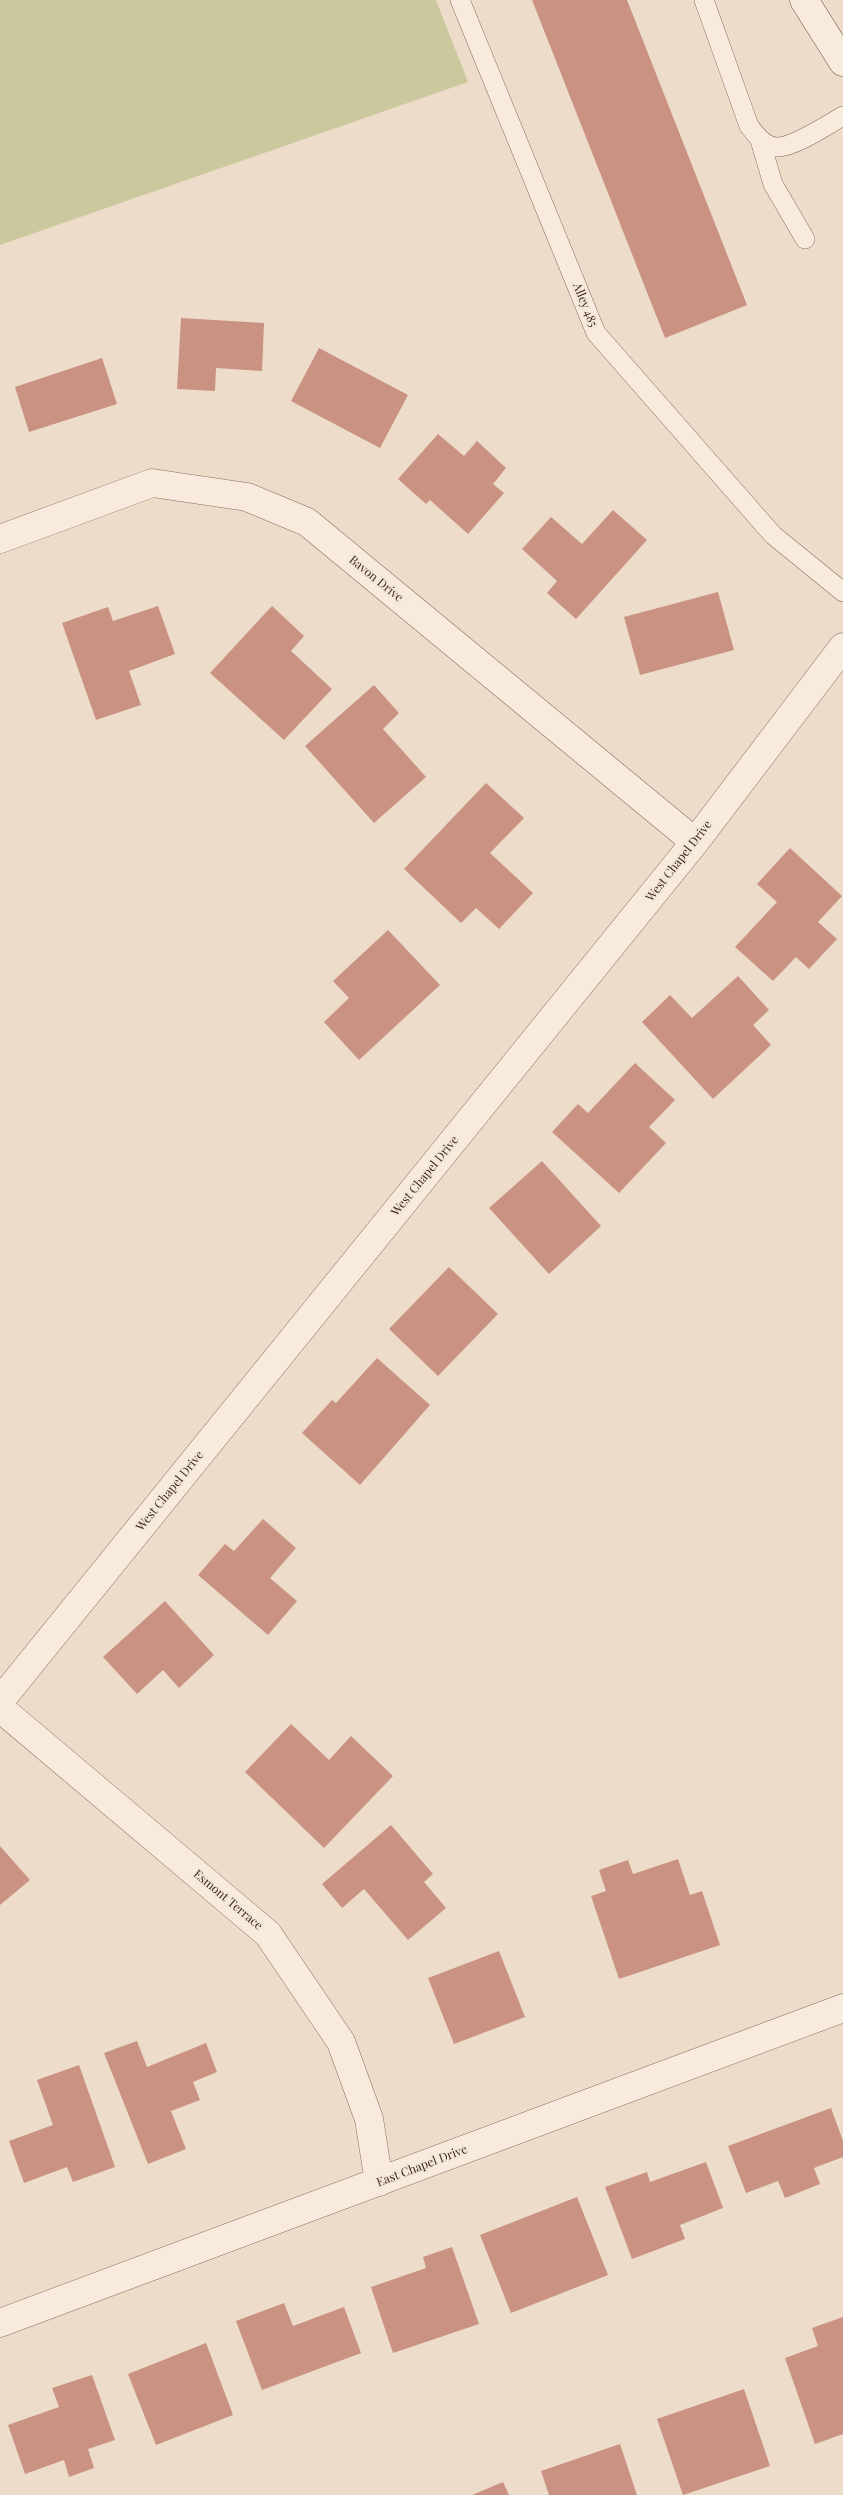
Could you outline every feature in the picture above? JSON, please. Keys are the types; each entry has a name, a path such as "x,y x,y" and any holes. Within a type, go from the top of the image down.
{"street":[{"path":"804,0 843,62"},
{"name":"Bavon Drive","path":"0,539 152,483 246,497 307,522 695,842"},
{"name":"West Chapel Drive","path":"0,1701 695,842 843,647"},
{"name":"Esmont Terrace","path":"0,1708 268,1934 341,2042 369,2119 379,2182"},
{"name":"East Chapel Drive","path":"0,2323 843,2008"}],"lane":[{"name":"Alley 485","path":"460,0 596,333 773,535 843,592"},
{"path":"704,0 749,126 760,140 773,184 805,240"},
{"path":"760,140 776,147 800,140 843,116"}],"shaded area":[{"path":"0,0 436,0 468,82 0,245"}],"building":[{"path":"532,0 627,0 747,305 665,338"},
{"path":"181,318 264,323 262,371 216,368 215,391 177,389"},
{"path":"319,348 408,395 380,448 291,401"},
{"path":"102,358 117,404 29,432 15,387"},
{"path":"438,434 464,456 477,441 506,468 493,484 504,493 468,534 430,500 426,504 398,479"},
{"path":"613,510 647,540 576,619 547,593 557,581 522,549 551,517 582,544"},
{"path":"718,592 734,650 640,675 624,617"},
{"path":"158,606 175,654 129,671 141,705 96,720 62,623 108,607 113,621"},
{"path":"272,606 304,636 291,651 332,689 284,740 210,673"},
{"path":"374,685 399,713 383,729 426,777 374,823 305,746"},
{"path":"486,783 524,818 490,853 533,893 499,929 476,908 461,923 404,869"},
{"path":"790,848 842,896 818,922 837,939 809,969 796,957 773,981 735,947 777,902 757,884"},
{"path":"388,930 440,985 359,1060 324,1022 349,998 333,981"},
{"path":"738,976 769,1010 753,1025 771,1045 713,1099 642,1022 670,995 692,1018"},
{"path":"635,1063 675,1100 649,1127 666,1143 619,1193 552,1132 578,1104 588,1113"},
{"path":"542,1161 601,1226 549,1274 489,1208"},
{"path":"449,1267 498,1314 438,1376 389,1329"},
{"path":"377,1358 430,1405 360,1485 302,1433 332,1400 336,1403"},
{"path":"263,1519 296,1548 270,1578 297,1601 268,1635 198,1575 225,1544 234,1551"},
{"path":"165,1601 214,1655 179,1688 163,1670 137,1694 103,1657"},
{"path":"291,1724 329,1760 351,1736 393,1776 324,1848 245,1772"},
{"path":"391,1825 433,1874 424,1882 446,1908 408,1940 364,1889 342,1908 322,1884"},
{"path":"0,1846 30,1880 0,1905"},
{"path":"678,1859 690,1895 702,1891 720,1945 619,1979 591,1896 606,1891 599,1870 628,1860 633,1874"},
{"path":"499,1951 525,2017 454,2044 428,1978"},
{"path":"137,2041 147,2067 206,2043 217,2072 193,2082 200,2100 171,2111 186,2149 148,2164 104,2053"},
{"path":"79,2065 115,2167 73,2182 67,2167 24,2183 9,2141 53,2125 37,2080"},
{"path":"831,2108 843,2141 843,2157 814,2168 820,2184 785,2198 778,2181 746,2193 728,2146"},
{"path":"706,2162 723,2208 680,2225 685,2239 632,2259 605,2187 647,2172 650,2182"},
{"path":"577,2197 608,2275 511,2313 480,2235"},
{"path":"452,2247 479,2324 393,2353 371,2287 426,2268 423,2257"},
{"path":"284,2303 293,2326 344,2307 361,2353 262,2390 236,2321"},
{"path":"843,2317 843,2434 815,2444 785,2358 818,2346 812,2328"},
{"path":"206,2343 233,2415 156,2445 128,2374"},
{"path":"92,2375 115,2440 88,2449 94,2468 69,2477 64,2460 25,2474 8,2425 59,2407 52,2388"},
{"path":"744,2389 770,2466 683,2495 657,2419"},
{"path":"620,2444 637,2495 549,2495 541,2471"},
{"path":"503,2482 509,2495 472,2495"}]}
